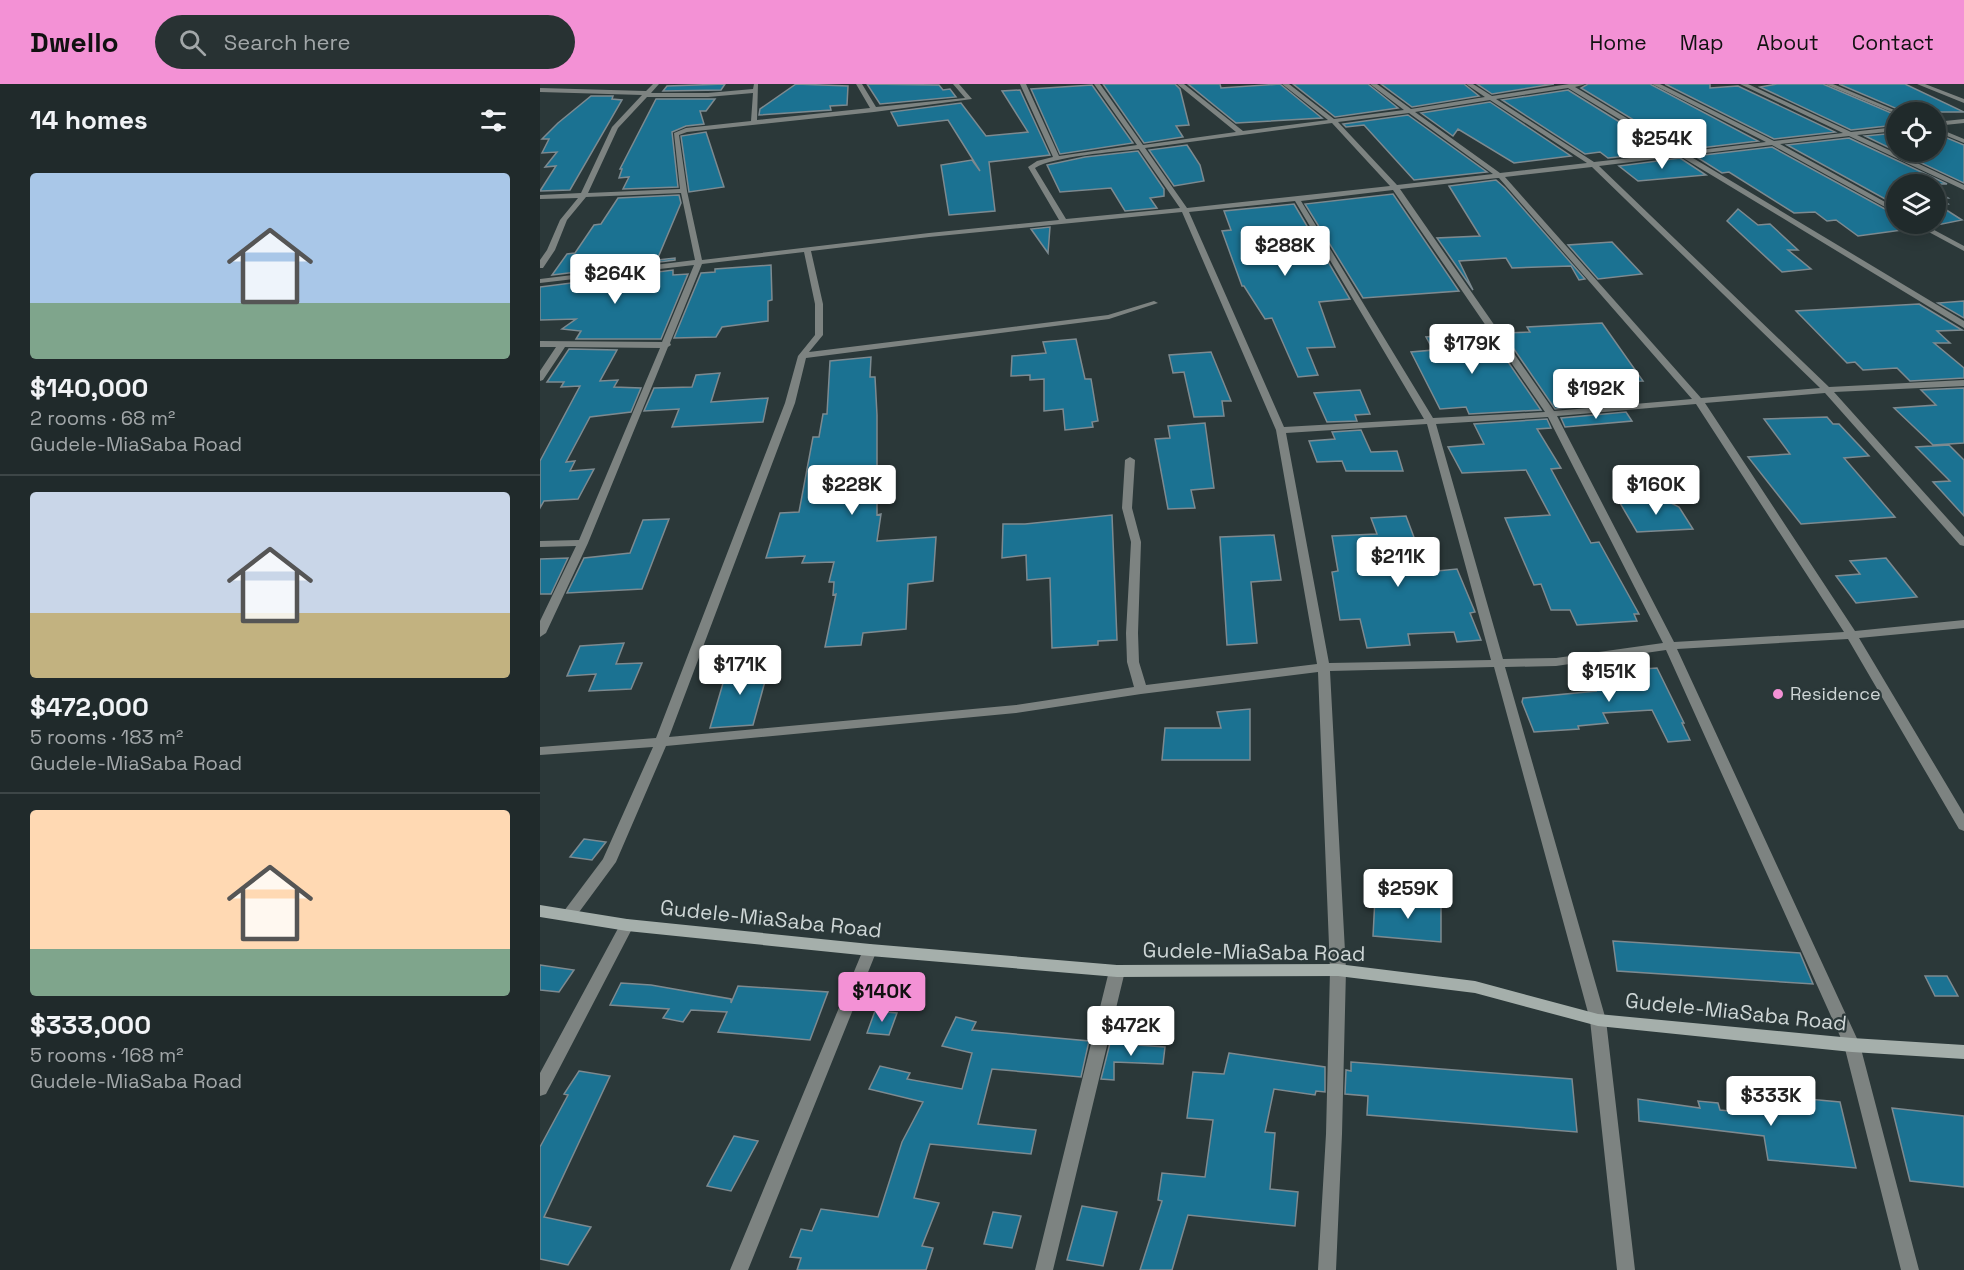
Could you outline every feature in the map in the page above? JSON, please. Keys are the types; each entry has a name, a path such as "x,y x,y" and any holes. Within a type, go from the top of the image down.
{"street":[{"path":"540,266 551,250 564,220 583,196 615,127 656,84"},
{"path":"859,84 874,110"},
{"path":"540,633 583,543 667,345 699,263 684,191 676,134 686,130 969,99 956,84"},
{"path":"1023,84 1057,158"},
{"path":"1097,84 1185,210 1281,430 1324,667 1338,970 1334,1134 1327,1270"},
{"path":"1180,84 1242,134"},
{"path":"1285,84 1333,121 1395,187 1551,414 1670,646 1852,1045 1910,1270"},
{"path":"1373,84 1501,177 1699,401 1852,635 1964,826"},
{"path":"1469,84 1594,165 1827,390 1964,543"},
{"path":"1064,223 1030,167 1039,162 1408,111 1583,84"},
{"path":"1655,84 1771,142 1886,205"},
{"path":"1743,84 1964,188"},
{"path":"1828,84 1886,108"},
{"path":"1920,84 1964,101"},
{"path":"1569,86 1964,326"},
{"path":"540,90 646,93 647,95 708,95 756,87 754,123"},
{"path":"1946,125 1964,121"},
{"path":"540,281 929,235 1501,177 1771,142 1886,130"},
{"path":"1946,132 1964,141"},
{"path":"540,197 684,191"},
{"path":"1297,199 1431,422 1598,1020 1626,1270"},
{"path":"1936,234 1964,249"},
{"path":"569,915 609,862 661,742 790,403 802,356 819,335 819,304 807,250"},
{"path":"802,356 1109,317 1154,303"},
{"path":"540,344 667,345"},
{"path":"540,378 562,344"},
{"path":"1281,430 1551,414 1827,390 1964,383"},
{"path":"1131,460 1127,508 1136,543 1133,662 1141,690"},
{"path":"540,544 583,543"},
{"path":"540,751 1016,709 1141,690 1324,667 1556,662 1670,646 1852,635 1964,624"},
{"name":"Gudele-MiaSaba Road","path":"540,911 627,925 870,951 1117,971 1338,970 1475,987 1598,1020 1852,1045 1964,1052"},
{"path":"540,1089 627,925"},
{"path":"739,1270 870,951"},
{"path":"1044,1270 1117,971"}],"building":[{"path":"725,84 721,90 663,91 667,86"},
{"path":"796,84 848,86 847,105 830,106 831,110 759,115 760,109"},
{"path":"867,84 939,85 943,90 950,89 956,97 880,104"},
{"path":"1103,84 1175,84 1180,89 1189,125 1176,126 1183,137 1144,143"},
{"path":"1188,84 1220,84 1221,88 1280,84 1322,118 1236,123"},
{"path":"1293,84 1368,84 1398,108 1335,117"},
{"path":"1381,84 1464,84 1479,96 1412,107"},
{"path":"1477,84 1554,84 1492,94"},
{"path":"1588,84 1650,84 1758,141 1683,150 1581,88"},
{"path":"1665,84 1710,84 1710,88 1738,86 1835,132 1774,139"},
{"path":"1777,84 1823,84 1886,111 1886,126 1851,130 1760,87"},
{"path":"1839,84 1905,84 1943,102 1886,102 1886,104"},
{"path":"1092,85 1133,143 1060,154 1031,89"},
{"path":"1020,90 1050,155 989,162 995,211 949,215 941,165 972,160 980,171 948,120 898,126 891,112 961,103 986,136 1028,132 1002,91"},
{"path":"1568,90 1668,152 1608,158 1600,152 1585,154 1502,100"},
{"path":"591,96 613,96 612,99 622,100 570,190 540,191 556,166 545,167 557,152 542,153 549,139 542,139"},
{"path":"656,99 715,99 706,111 700,111 704,124 686,126 672,132 678,187 623,189 629,177 619,178 622,169 620,169"},
{"path":"1490,102 1571,156 1514,163 1458,129 1453,136 1421,113"},
{"path":"1946,103 1964,112 1946,112"},
{"path":"1408,115 1487,172 1414,180 1364,125 1346,127 1343,124"},
{"path":"706,132 724,187 689,192 681,136"},
{"path":"1886,134 1886,146 1865,136"},
{"path":"1849,138 1886,155 1886,162 1900,162 1926,174 1886,174 1886,199 1787,145"},
{"path":"1946,138 1964,145 1964,183 1919,162 1946,162"},
{"path":"1187,145 1200,165 1204,181 1174,186 1149,150"},
{"path":"1772,147 1886,210 1886,232 1858,236 1836,220 1827,221 1815,212 1794,213 1729,172 1722,173 1695,156"},
{"path":"1138,151 1164,189 1164,196 1150,198 1157,208 1125,211 1111,188 1060,192 1047,165 1085,157"},
{"path":"1680,158 1706,175 1638,181 1619,166"},
{"path":"1496,180 1585,279 1579,280 1571,266 1512,268 1506,258 1459,261 1473,290 1437,238 1480,236 1449,186"},
{"path":"1393,194 1459,291 1363,298 1305,204"},
{"path":"679,195 681,203 657,260 675,258 675,260 552,275 567,254 575,253 594,225 601,224 618,198"},
{"path":"1294,204 1350,299 1319,302 1335,347 1307,348 1318,375 1298,377 1272,318 1265,319 1242,286 1222,231 1231,230 1224,211"},
{"path":"1738,209 1758,225 1770,224 1798,250 1788,250 1811,269 1782,272 1727,221"},
{"path":"1946,210 1962,220 1946,223"},
{"path":"1050,227 1048,253 1031,229"},
{"path":"1612,242 1642,274 1598,279 1568,245"},
{"path":"771,265 772,300 768,301 768,321 722,327 716,337 674,338 701,273 715,272 715,269"},
{"path":"673,270 673,275 688,274 661,339 576,339 581,331 562,329 576,319 540,320 540,287"},
{"path":"1964,301 1964,318 1938,303"},
{"path":"1919,304 1962,330 1937,331 1950,343 1934,343 1964,368 1964,378 1910,381 1897,368 1863,370 1855,362 1847,363 1796,311"},
{"path":"1602,323 1643,381 1606,382 1620,403 1555,409 1503,333 1530,332 1527,327"},
{"path":"1482,332 1484,335 1489,334 1541,410 1469,414 1466,407 1440,409 1411,352 1433,350 1426,337"},
{"path":"1076,339 1085,379 1091,379 1098,421 1092,422 1093,427 1065,430 1063,409 1044,411 1044,379 1030,380 1030,375 1011,376 1012,356 1046,353 1043,342"},
{"path":"569,349 617,350 600,381 618,380 614,387 641,388 631,412 590,417 566,462 575,461 570,471 594,469 578,499 544,501 540,508 540,461 580,386 561,387 564,382 547,382"},
{"path":"1211,352 1231,401 1222,401 1224,416 1194,417 1184,372 1173,373 1169,355"},
{"path":"871,357 870,377 875,377 877,415 877,515 881,514 877,541 936,537 933,581 908,584 906,629 863,633 861,645 825,647 836,594 833,595 834,582 829,582 834,562 802,563 805,556 766,558 780,513 799,512 813,437 819,437 823,414 827,414 830,361"},
{"path":"720,373 711,402 768,398 763,422 672,427 679,409 644,411 654,388 692,387 696,375"},
{"path":"1964,388 1964,443 1933,445 1894,408 1936,405 1921,390"},
{"path":"1360,390 1370,414 1355,415 1357,421 1327,422 1314,393"},
{"path":"1626,412 1632,421 1565,427 1561,418"},
{"path":"1827,417 1833,424 1839,424 1869,456 1844,458 1895,517 1801,524 1748,457 1790,454 1764,419"},
{"path":"1547,419 1551,428 1537,429 1561,468 1551,469 1591,543 1599,542 1639,614 1634,614 1637,621 1577,625 1570,610 1551,610 1541,584 1534,585 1505,518 1550,515 1526,470 1462,473 1448,447 1484,444 1474,424"},
{"path":"1205,423 1214,488 1191,490 1195,508 1168,509 1155,439 1170,438 1168,426"},
{"path":"1361,430 1371,452 1397,451 1403,471 1346,471 1342,461 1317,462 1309,441 1335,439 1332,432"},
{"path":"1949,445 1964,460 1964,516 1933,482 1950,481 1916,447"},
{"path":"1665,500 1679,507 1693,529 1637,532 1620,503"},
{"path":"1112,515 1117,640 1098,641 1098,645 1052,648 1050,578 1027,580 1026,555 1002,558 1003,524 1025,524"},
{"path":"1406,516 1427,572 1457,569 1475,612 1470,613 1481,640 1457,642 1454,632 1408,634 1410,645 1367,648 1360,619 1340,620 1332,572 1338,571 1332,536 1377,534 1371,518"},
{"path":"669,519 642,589 567,593 584,558 630,553 643,520"},
{"path":"1274,535 1281,580 1251,582 1257,643 1227,645 1220,537"},
{"path":"568,558 551,594 540,594 540,559"},
{"path":"1886,558 1917,597 1856,603 1836,576 1860,574 1850,561"},
{"path":"624,643 616,664 642,663 631,689 589,691 596,674 567,676 580,646"},
{"path":"770,663 753,725 710,728 728,666"},
{"path":"1657,668 1690,740 1668,742 1652,710 1603,713 1608,723 1578,726 1579,729 1534,732 1522,702 1523,698 1596,691 1587,673"},
{"path":"1250,709 1250,760 1162,760 1165,728 1221,728 1217,712"},
{"path":"584,839 606,842 592,860 570,857"},
{"path":"1375,898 1441,903 1441,942 1373,936"},
{"path":"1613,941 1800,953 1813,984 1617,971"},
{"path":"540,965 574,970 559,992 540,990"},
{"path":"1925,976 1947,976 1958,996 1935,996"},
{"path":"621,983 651,985 731,999 731,1003 738,986 828,992 810,1040 718,1032 727,1012 691,1010 683,1022 663,1018 669,1009 610,1005"},
{"path":"875,1011 897,1013 889,1035 867,1033"},
{"path":"956,1017 976,1022 972,1030 1089,1041 1081,1077 992,1069 978,1124 1036,1130 1031,1154 930,1144 914,1198 939,1203 922,1246 933,1248 926,1270 797,1270 801,1258 790,1257 801,1229 812,1231 821,1209 878,1217 902,1142 923,1102 869,1089 880,1066 910,1073 907,1079 962,1089 972,1053 942,1046"},
{"path":"1110,1043 1165,1047 1163,1064 1114,1062 1114,1080 1101,1079"},
{"path":"1229,1053 1325,1067 1325,1092 1316,1091 1315,1095 1274,1089 1265,1132 1275,1133 1270,1189 1298,1192 1295,1226 1188,1215 1172,1270 1140,1270 1162,1201 1158,1200 1162,1173 1205,1177 1213,1120 1187,1118 1193,1072 1224,1074"},
{"path":"1351,1062 1572,1079 1577,1132 1367,1115 1368,1096 1345,1094 1346,1070 1351,1071"},
{"path":"579,1071 610,1076 544,1217 591,1227 568,1265 540,1259 540,1147 568,1095 564,1094"},
{"path":"1755,1094 1840,1102 1856,1168 1768,1160 1764,1136 1639,1121 1638,1099 1700,1108 1698,1101 1718,1103 1720,1110 1759,1114"},
{"path":"1892,1108 1964,1116 1964,1187 1910,1181"},
{"path":"734,1136 758,1141 731,1191 707,1186"},
{"path":"1082,1206 1117,1212 1103,1266 1067,1260"},
{"path":"993,1212 1021,1216 1012,1248 984,1244"}],"place":[{"name":"Residence","path":"1778,694"}]}
